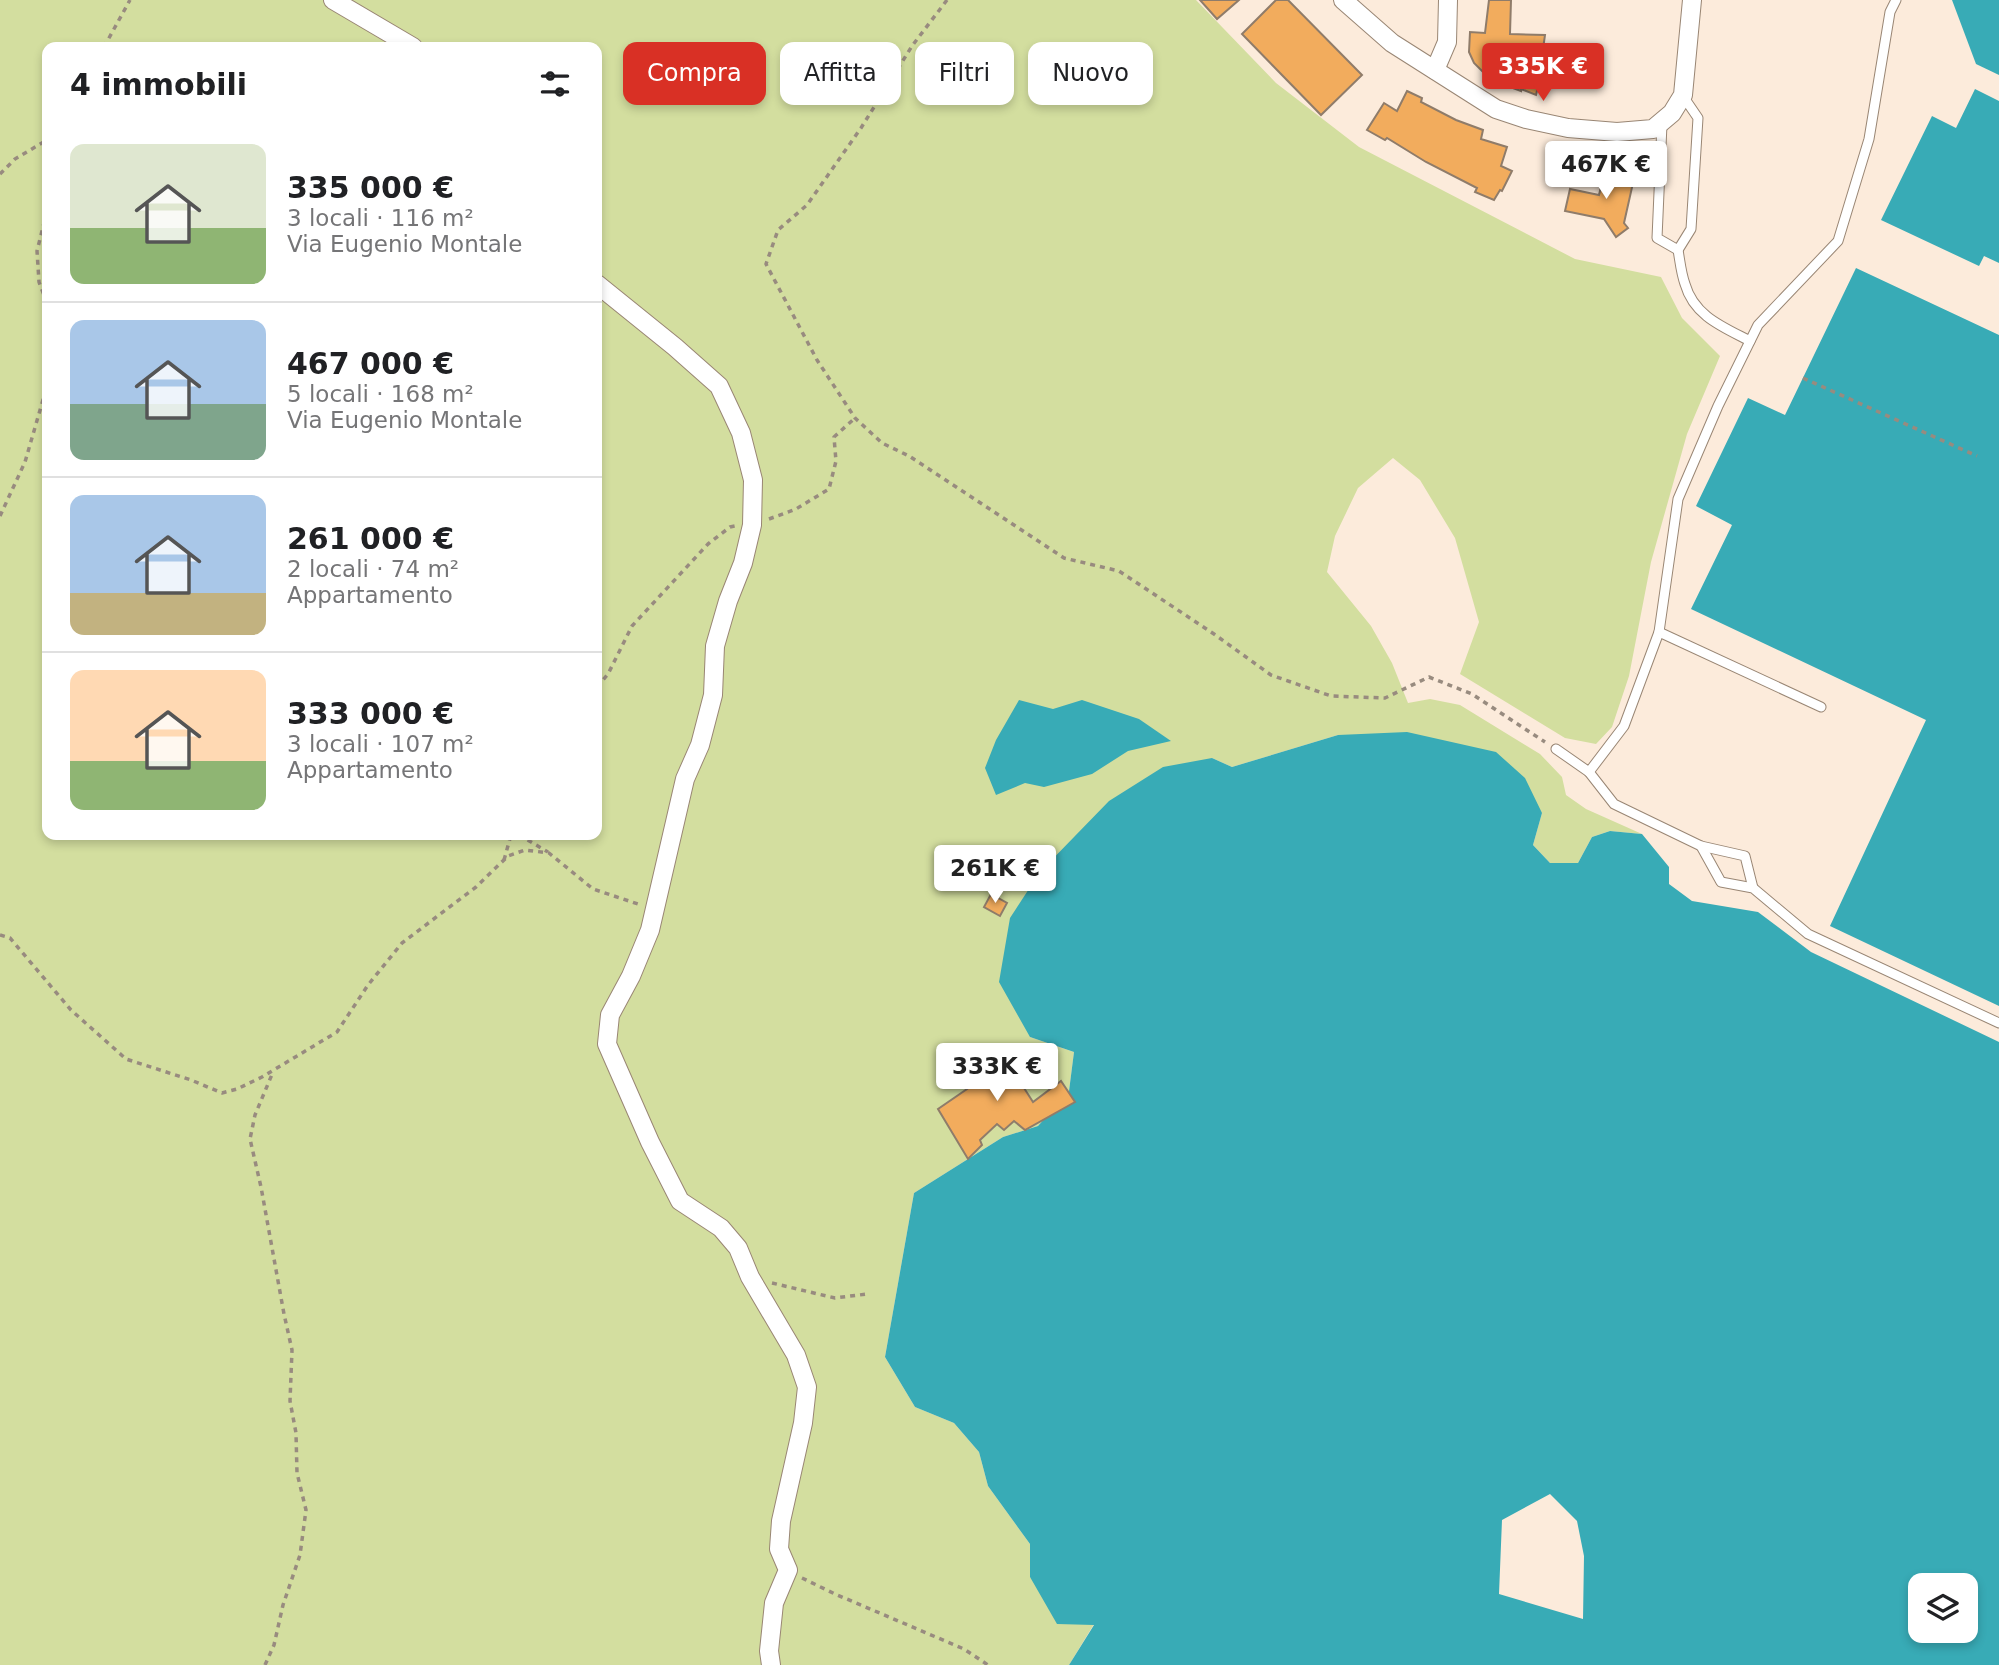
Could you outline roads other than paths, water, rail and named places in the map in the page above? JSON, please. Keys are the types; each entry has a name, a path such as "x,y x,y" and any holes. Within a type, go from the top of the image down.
{"street":[{"path":"333,0 404,42"},
{"path":"1343,0 1392,43 1496,109 1568,128 1617,132 1653,129 1672,113 1682,95 1692,0"},
{"path":"1435,70 1447,42 1448,0"},
{"path":"602,288 675,346 719,386 741,433 753,480 752,525 743,563 715,646 713,695 701,745 685,779 650,930 631,976 610,1015 607,1044 650,1142 680,1201 721,1228 738,1248 750,1277 796,1355 807,1387 803,1423 781,1521 779,1549 788,1570 774,1604 769,1651 771,1665"}],"lane":[{"path":"1589,772 1624,726 1660,632 1678,499 1718,406 1758,325 1838,241 1869,139 1890,12 1896,0"},
{"path":"1682,95 1698,118 1691,229 1678,250 1685,284 1693,302 1702,313 1750,341"},
{"path":"1662,122 1657,238 1678,250"},
{"path":"1660,632 1821,708"},
{"path":"1556,749 1589,772 1614,804 1701,846 1745,856 1753,888"},
{"path":"1701,846 1721,882 1753,888 1808,934 1999,1023"}],"water":[{"path":"1952,0 1999,0 1999,75 1976,64"},
{"path":"1975,89 1999,101 1999,263 1984,256 1979,266 1881,220 1932,116 1956,128"},
{"path":"1856,268 1999,335 1999,1006 1830,926 1926,720 1691,609 1732,525 1696,506 1748,398 1785,415"},
{"path":"1019,700 1053,709 1082,700 1139,719 1171,741 1128,751 1092,774 1044,787 1025,783 996,795 985,768 996,740"},
{"path":"1407,732 1496,752 1525,778 1542,813 1533,845 1550,863 1578,863 1592,837 1610,831 1642,834 1669,867 1669,884 1692,901 1758,912 1811,952 1999,1042 1999,1665 1069,1665 1094,1625 1057,1624 1030,1577 1030,1544 988,1486 979,1452 954,1423 915,1407 885,1357 914,1193 1003,1137 1038,1126 1069,1091 1074,1052 1030,1037 999,982 1010,918 1040,872 1109,801 1163,767 1212,758 1232,767 1338,735","holes":["1550,1494 1577,1521 1584,1556 1583,1619 1499,1594 1502,1520"]}]}
